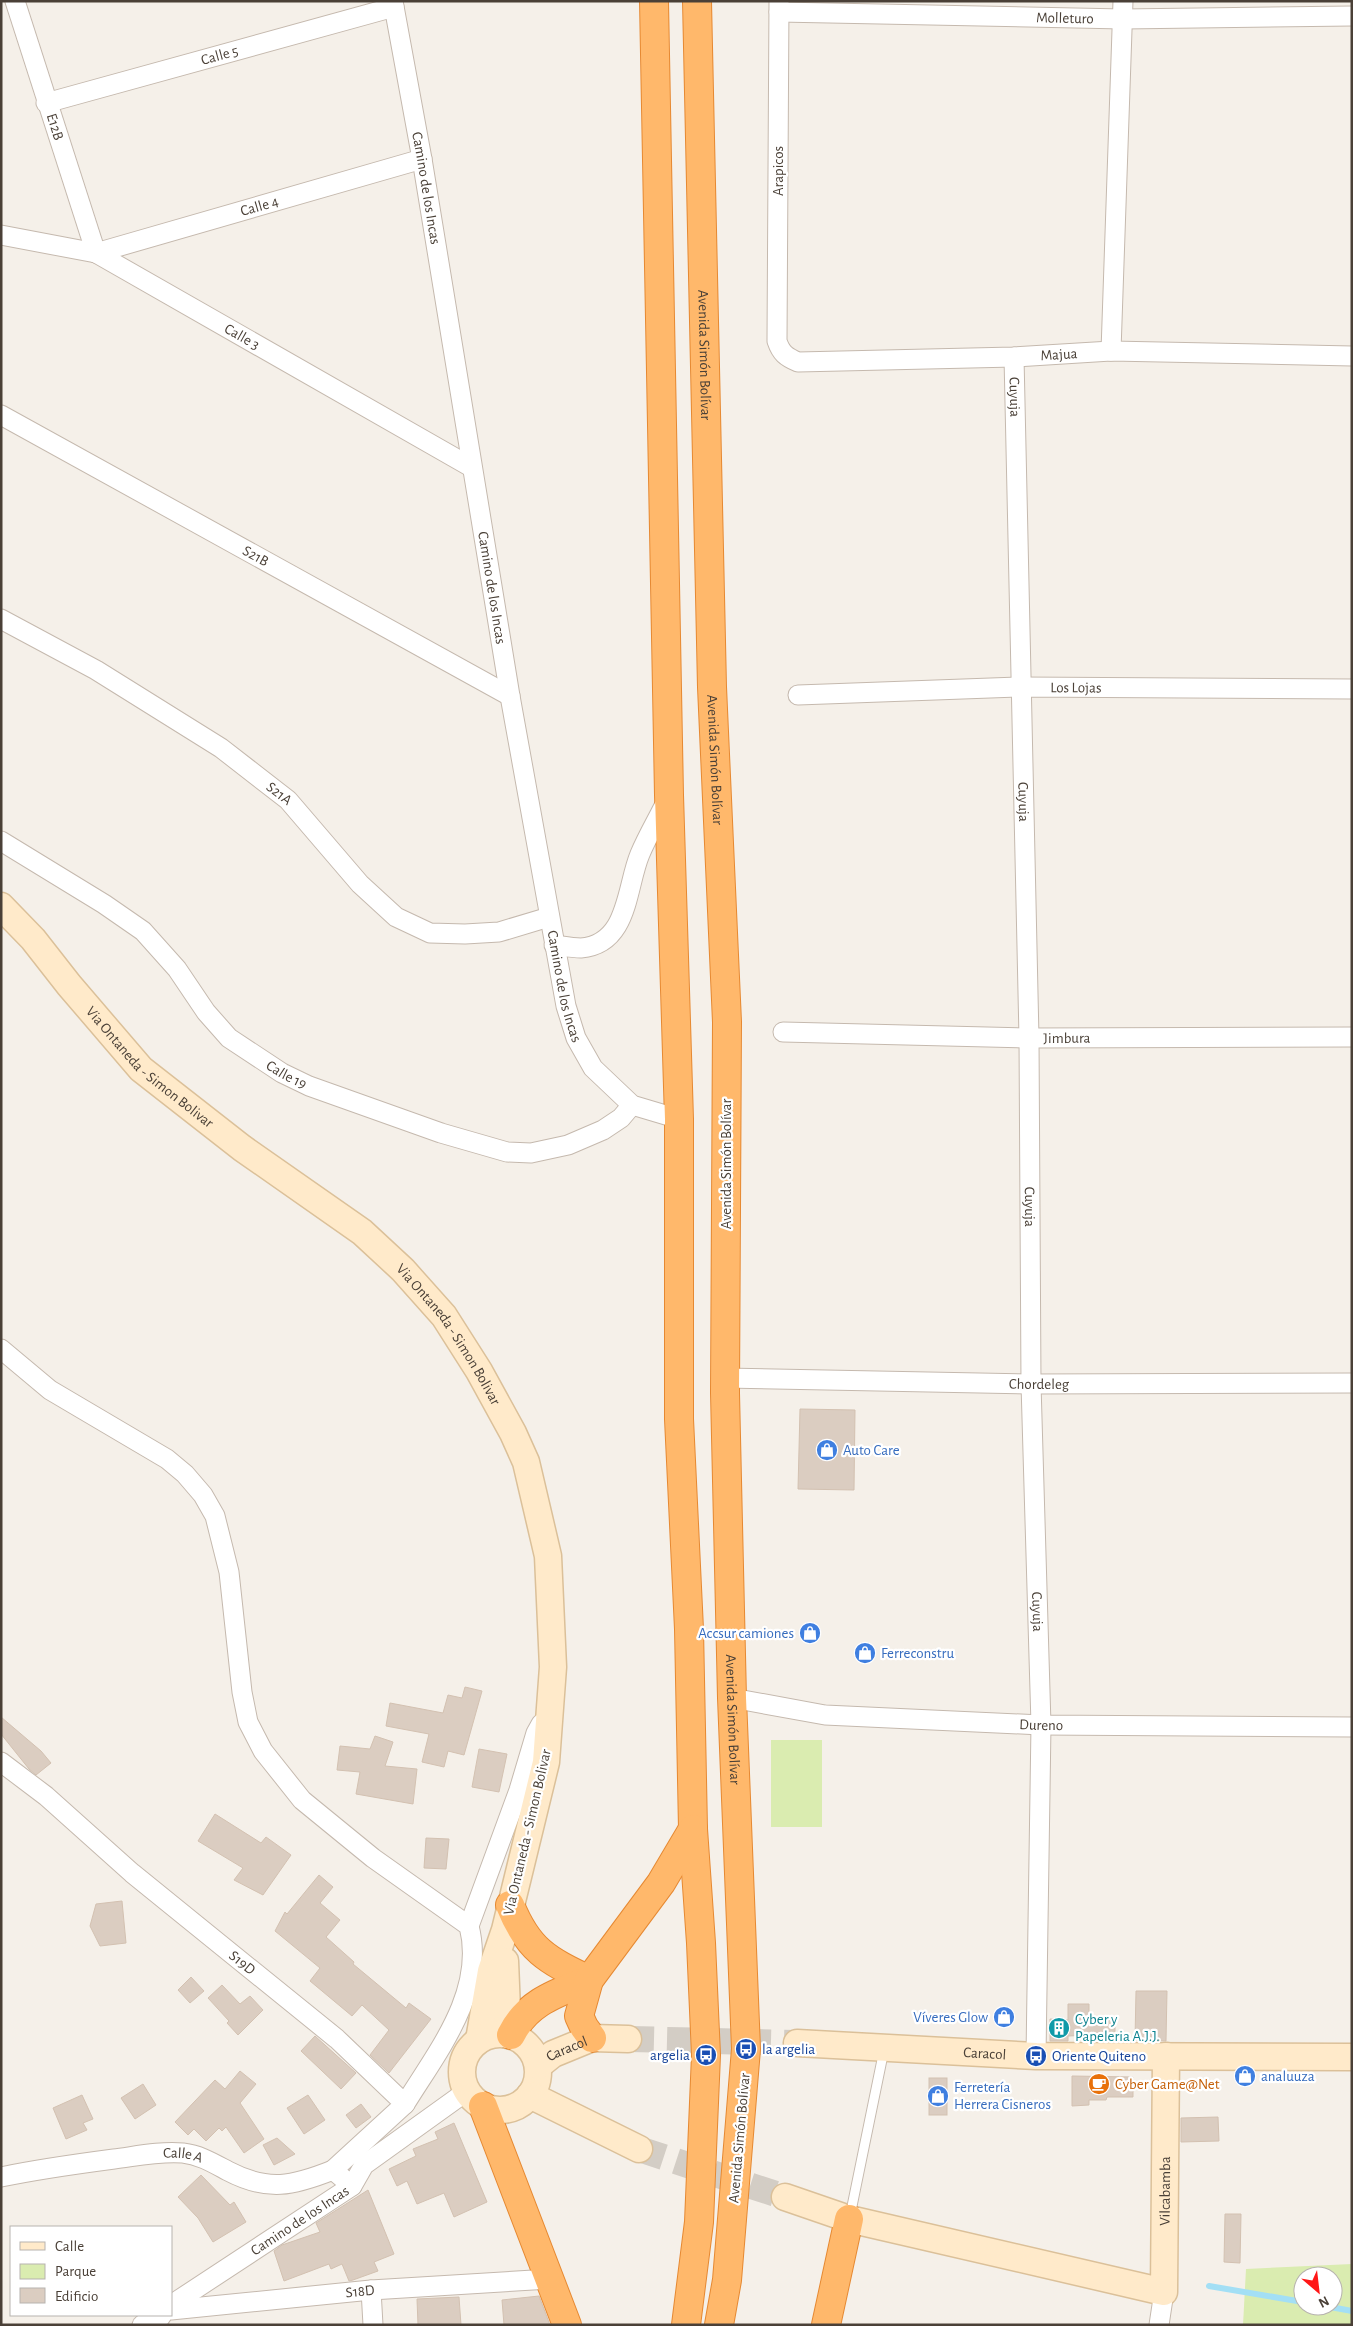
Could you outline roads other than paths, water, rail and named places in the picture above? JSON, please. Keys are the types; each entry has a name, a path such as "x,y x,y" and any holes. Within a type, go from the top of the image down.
{"highway":[{"path":"654,1 669,795 678,1119 679,1419 689,1629 692,1829 701,1943 706,2055 699,2222 686,2325"},
{"name":"Avenida Simón Bolívar","path":"697,1 712,687 727,1022 725,1378 732,1698 746,2049 727,2280 719,2325"},
{"path":"592,2038 579,2016 589,1980 661,1883 692,1829"},
{"path":"508,1918 543,1955 589,1980"},
{"path":"510,2035 525,2014 537,2003 589,1980"},
{"path":"475,2099 550,2279 567,2325"},
{"path":"826,2325 849,2219"}],"street":[{"name":"E12B","path":"15,1 46,103 96,253"},
{"name":"Calle 5","path":"46,103 394,4"},
{"name":"Camino de los Incas","path":"394,4 422,159 510,696 566,1006 576,1038 593,1068 632,1105 678,1119"},
{"name":"Molleturo","path":"779,7 1123,10 1352,16"},
{"name":"Arapicos","path":"777,341 779,7"},
{"path":"1111,351 1123,10"},
{"name":"Calle 4","path":"96,253 422,159"},
{"name":"Calle 3","path":"1,236 96,253 472,467"},
{"name":"Majua","path":"777,341 781,351 788,358 798,362 1014,357 1111,351 1352,356"},
{"name":"Cuyuja","path":"1014,357 1029,1038 1031,1384 1041,1725 1036,2056"},
{"name":"S21B","path":"1,415 510,696"},
{"name":"S21A","path":"1,619 96,670 221,748 288,800 360,884 396,917 430,933 465,934 498,932 549,917"},
{"name":"Los Lojas","path":"798,695 1021,687 1352,689"},
{"path":"554,945 583,948 608,937 615,930 624,912 640,854 669,795"},
{"name":"Calle 19","path":"1,841 104,904 143,931 177,968 206,1012 229,1038 282,1073 310,1086 450,1136 507,1152 531,1153 568,1145 603,1130 621,1118 632,1105"},
{"name":"Via Ontaneda - Simon Bolivar","path":"1,906 33,939 69,985 142,1068 242,1148 362,1232 403,1270 444,1316 479,1370 513,1433 526,1462 548,1556 553,1667 546,1762 508,1918 491,1971 479,2040"},
{"name":"Jimbura","path":"783,1032 1029,1038 1352,1037"},
{"path":"1,1349 50,1390 167,1460 185,1474 203,1495 216,1516 229,1572 242,1692 248,1722 263,1751 302,1800 373,1858 469,1926"},
{"name":"Chordeleg","path":"725,1378 1031,1384 1352,1382"},
{"name":"Dureno","path":"732,1698 825,1715 1041,1725 1352,1727"},
{"path":"352,2186 333,2170 405,2104 448,2035 460,2011 472,1969 473,1943 469,1926 519,1790 536,1733 549,1718"},
{"name":"S19D","path":"1,1762 46,1796 132,1873 337,2039 405,2104"},
{"name":"Via Ontaneda - Simon Bolivar","path":"508,1918 505,2010 510,2035"},
{"path":"489,2035 510,2035 530,2047 538,2066 535,2087 524,2102 508,2109 490,2109 475,2099 463,2081 462,2069 470,2048 479,2040 489,2035"},
{"name":"Caracol","path":"538,2066 553,2054 592,2038 628,2039"},
{"name":"Caracol","path":"797,2042 1036,2056 1352,2057"},
{"name":"Vilcabamba","path":"1159,2325 1164,2292 1166,2056"},
{"path":"530,2096 640,2149"},
{"name":"Camino de los Incas","path":"172,2309 352,2186 364,2165 475,2099"},
{"name":"Calle A","path":"1,2177 33,2170 159,2153 182,2153 202,2156 238,2176 274,2186 304,2182 333,2170"},
{"path":"784,2197 849,2219 1164,2292"},
{"name":"S18D","path":"172,2314 371,2290 550,2279"},
{"path":"371,2290 373,2325"}],"lane":[{"path":"849,2219 884,2048"}],"waterway":[{"path":"1209,2286 1293,2300"},
{"path":"1343,2309 1352,2311"}],"tunnel":[{"path":"628,2039 797,2043"},
{"path":"639,2149 785,2197"}],"place":[{"name":"Auto Care","path":"827,1450"},
{"name":"Accsur camiones","path":"810,1633"},
{"name":"Ferreconstru","path":"865,1653"},
{"name":"Víveres Glow","path":"1004,2017"},
{"name":"Cyber y Papeleria A.J.J.","path":"1059,2028"},
{"name":"la argelia","path":"746,2049"},
{"name":"argelia","path":"706,2055"},
{"name":"Oriente Quiteno","path":"1036,2056"},
{"name":"analuuza","path":"1245,2076"},
{"name":"Cyber Game@Net","path":"1099,2084"},
{"name":"Ferretería Herrera Cisneros","path":"938,2096"}]}
